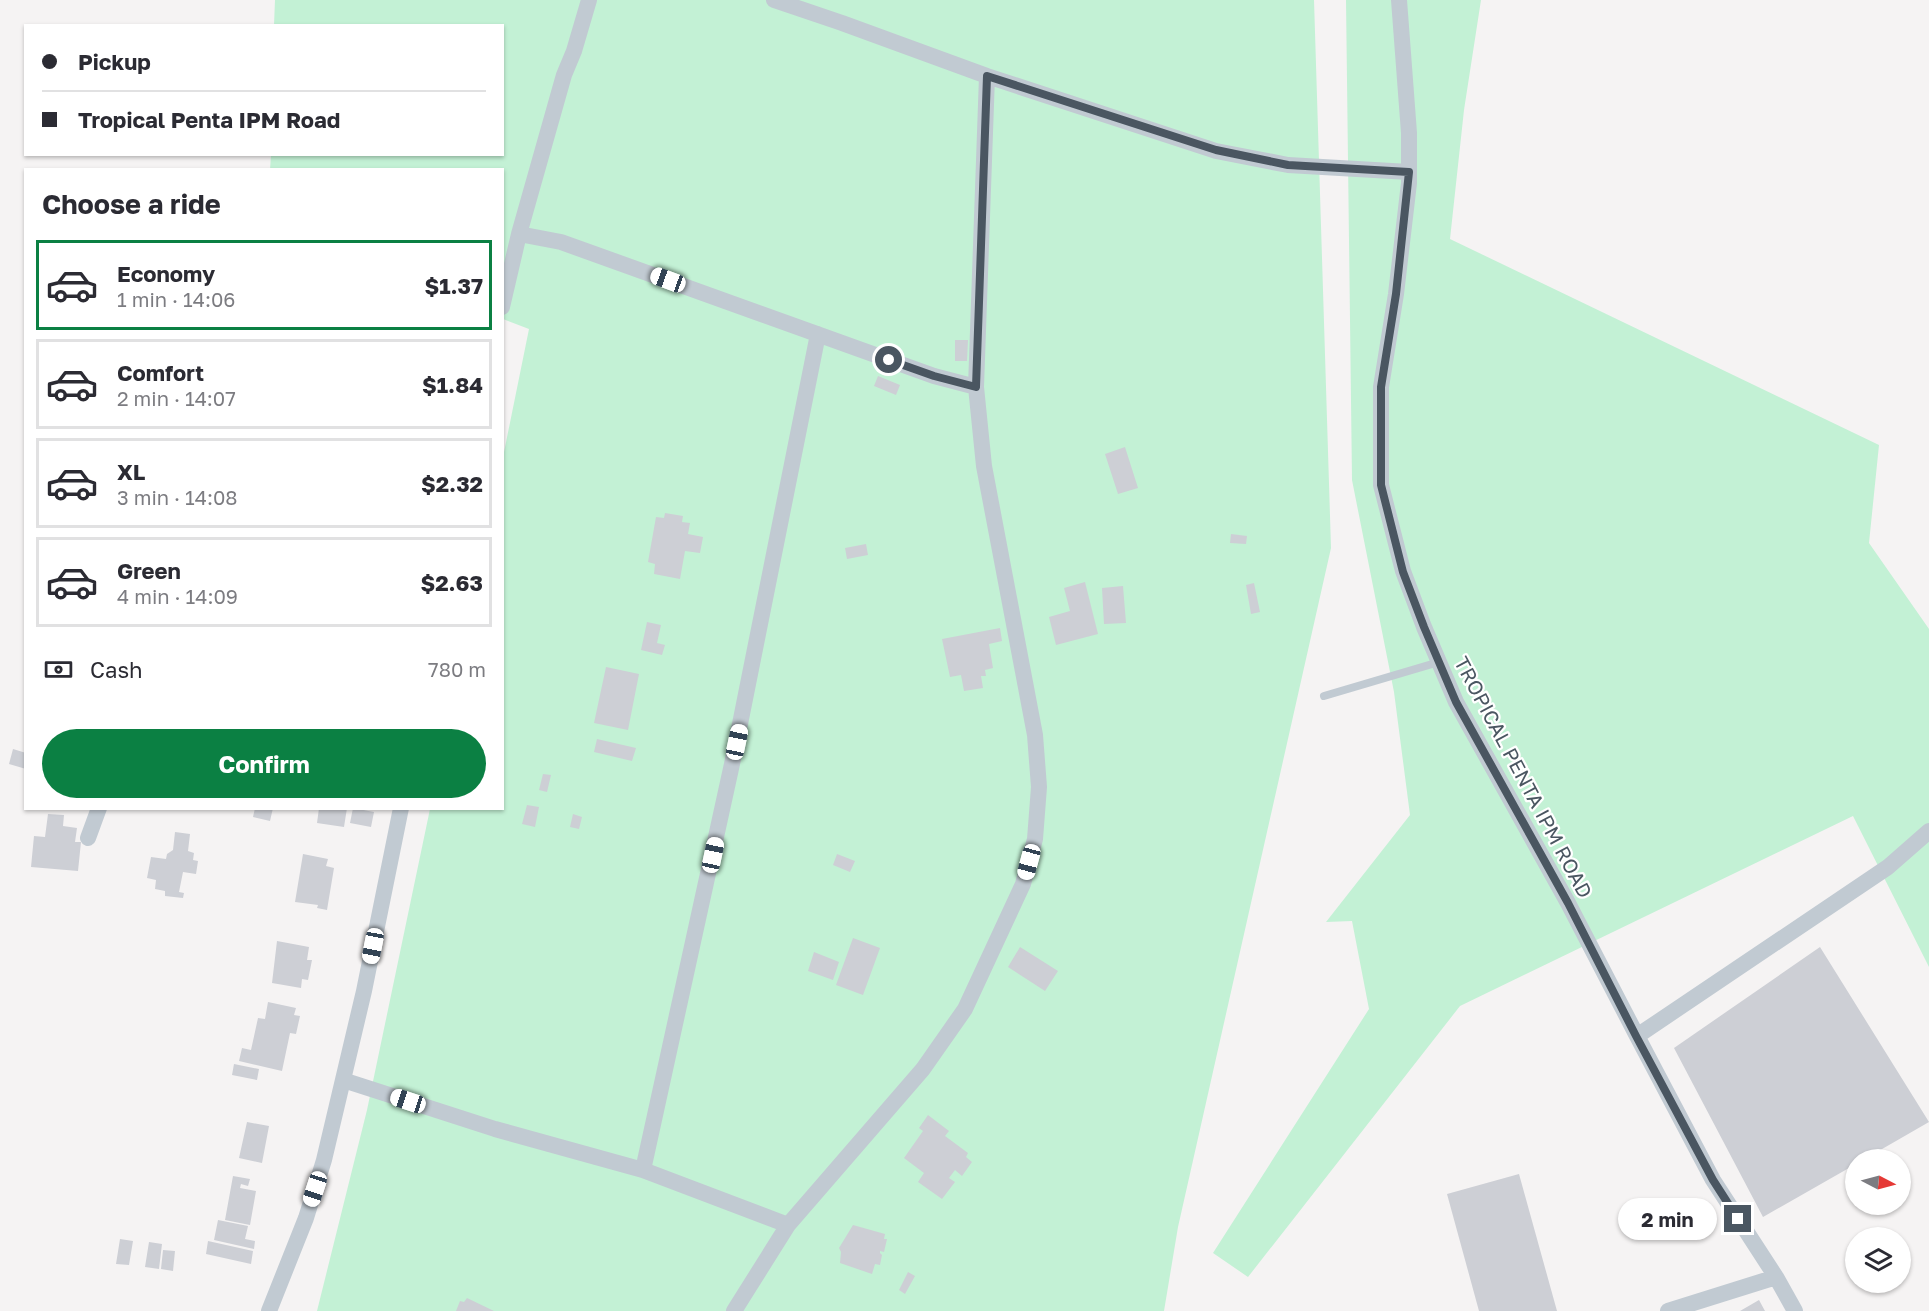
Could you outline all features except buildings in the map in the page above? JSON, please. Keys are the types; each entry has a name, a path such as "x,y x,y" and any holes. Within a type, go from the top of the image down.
{"street":[{"path":"504,298 519,234 564,75 574,51 589,0"},
{"path":"774,0 842,22 987,76 1224,153 1288,165 1409,172"},
{"name":"TROPICAL PENTA IPM ROAD","path":"1399,0 1409,133 1409,172 1396,294 1381,387 1381,485 1403,572 1456,702 1568,903 1713,1180 1776,1277 1795,1311"},
{"path":"734,1311 788,1225 923,1069 965,1008 1023,884 1035,839 1039,787 1035,735 984,466 976,387 987,76"},
{"path":"519,234 561,242 934,376 976,387"},
{"path":"643,1170 732,764 819,334"},
{"path":"88,838 98,810"},
{"path":"269,1311 298,1239 324,1160 364,991 401,810"},
{"path":"1636,1036 1888,867 1929,831"},
{"path":"343,1080 495,1129 643,1170 788,1225"},
{"path":"1668,1311 1776,1277"}],"lane":[{"path":"1324,696 1439,662"}],"green space":[{"path":"275,0 1314,0 1331,548 1178,1227 1164,1311 317,1311 367,1110 430,810 504,810 504,452 529,329 504,319 504,168 270,168 271,156 504,156 504,24 274,24"},
{"path":"1346,0 1481,0 1464,110 1450,239 1879,445 1869,543 1929,629 1929,967 1853,816 1460,1006 1248,1277 1213,1253 1369,1009 1352,921 1326,922 1410,815 1394,692 1352,480"}],"route":[{"path":"889,360 934,376 976,387 987,76 1233,154 1288,165 1409,172 1396,294 1381,387 1381,485 1403,572 1456,702 1568,903 1713,1180 1738,1219"}]}
